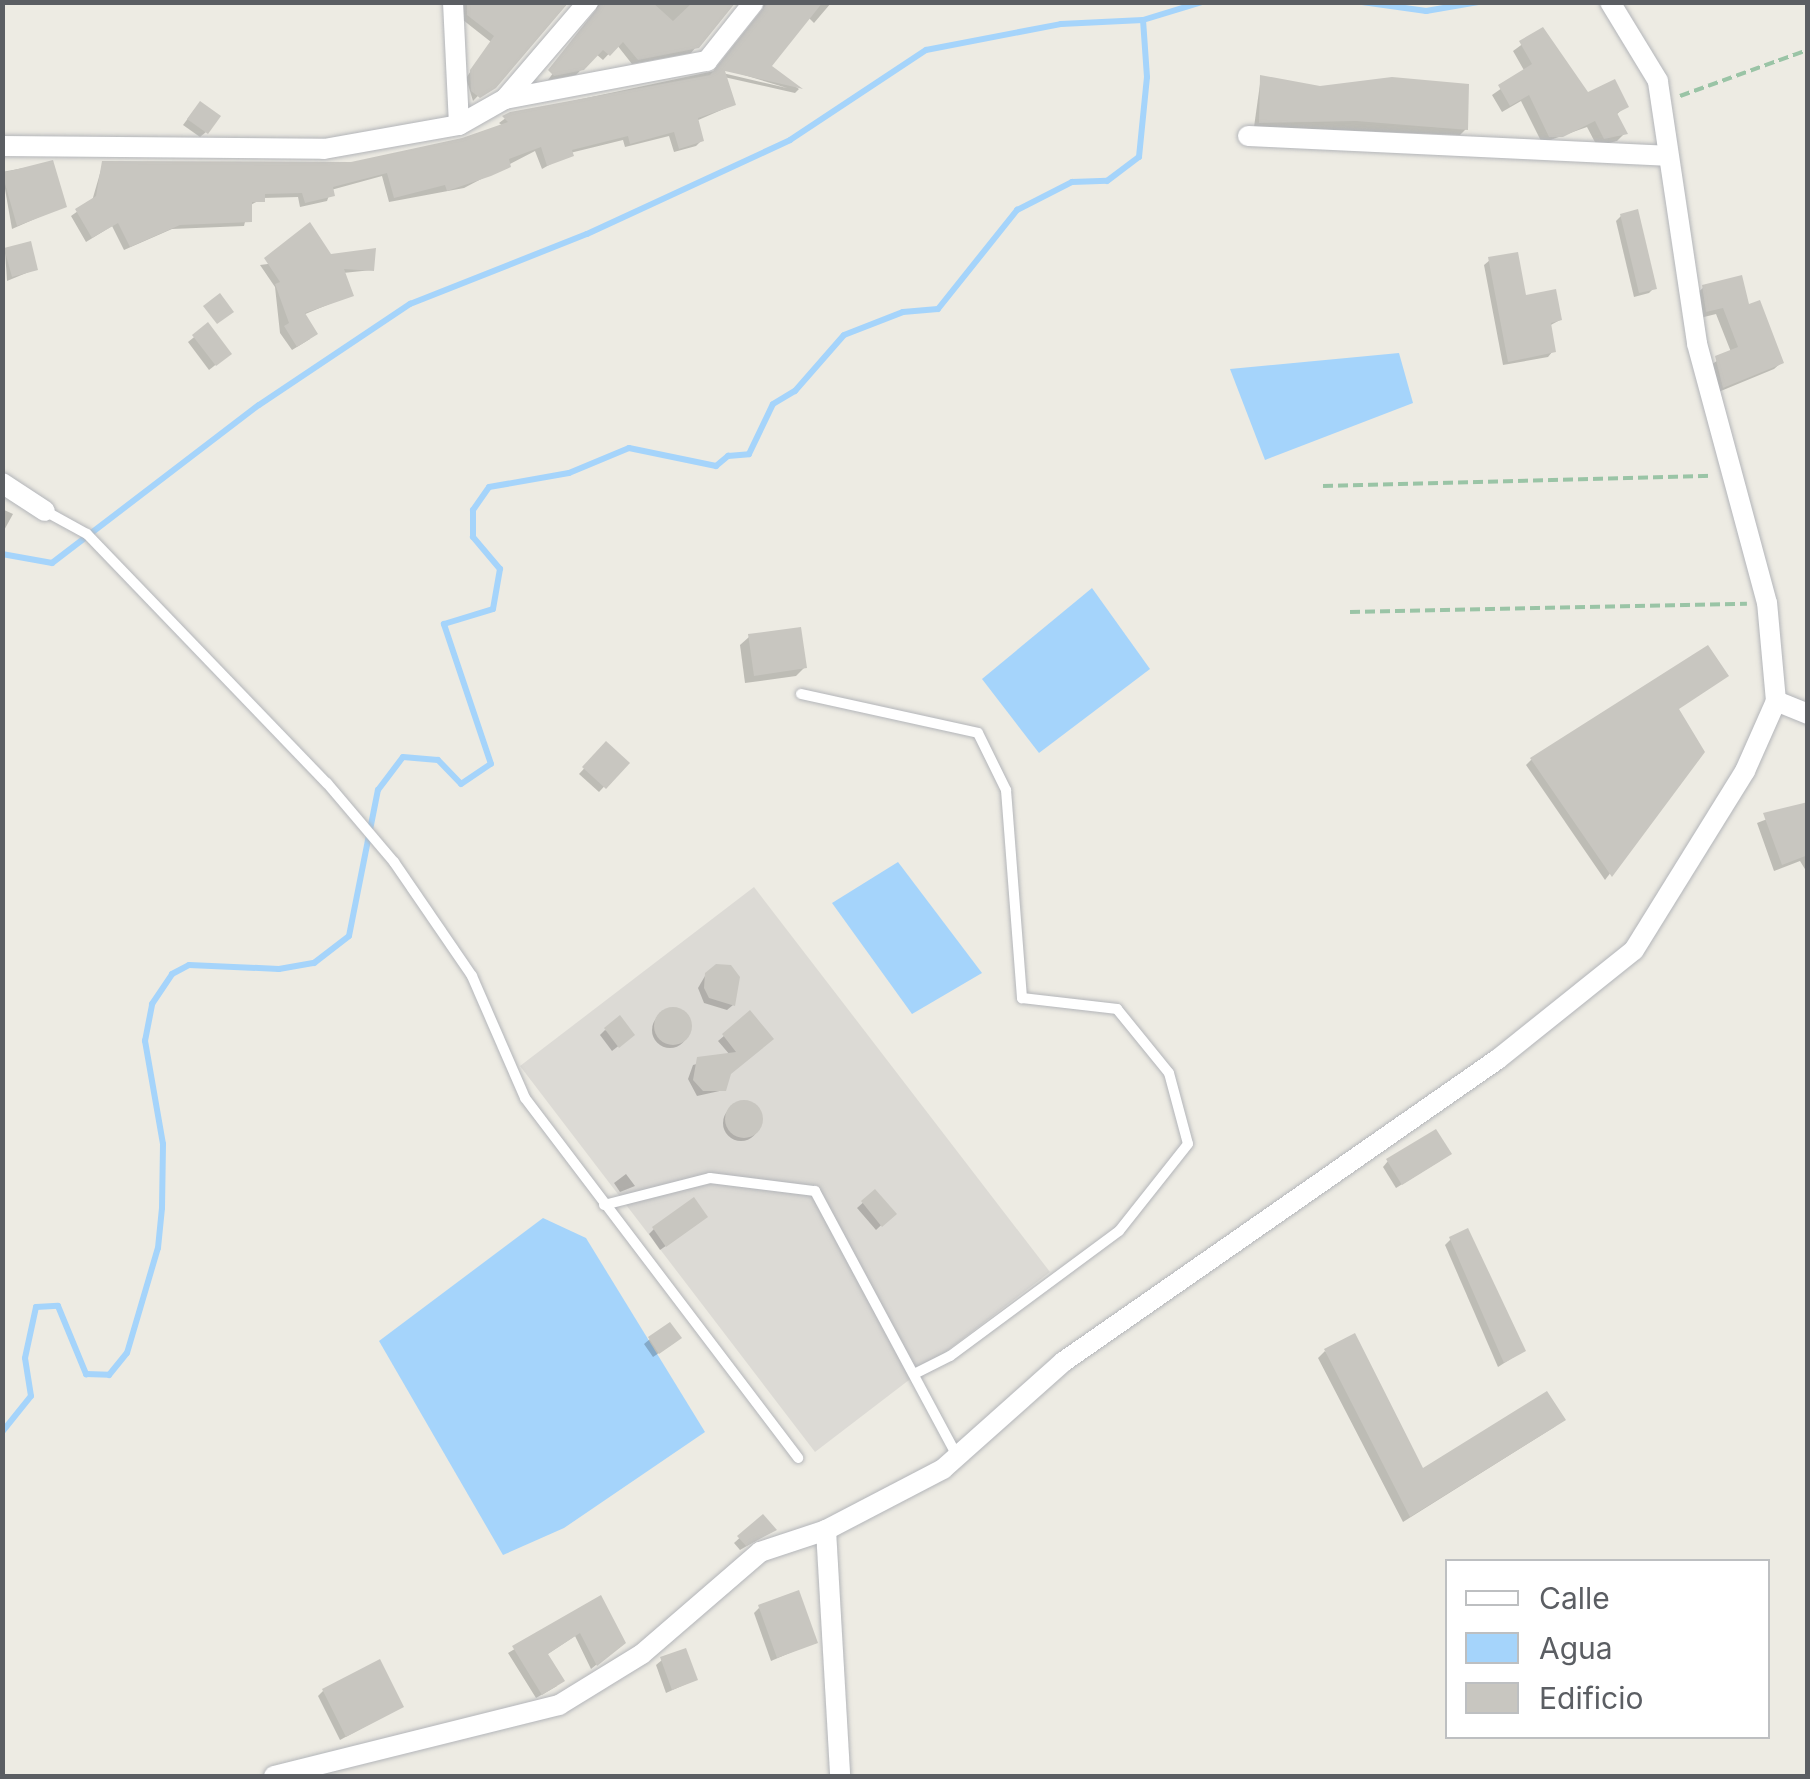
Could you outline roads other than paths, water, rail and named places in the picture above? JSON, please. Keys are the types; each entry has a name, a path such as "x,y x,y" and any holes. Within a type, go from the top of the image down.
{"street":[{"path":"453,2 459,124"},
{"path":"505,99 588,2"},
{"path":"2,146 324,149 459,124 505,99 708,61 754,2"},
{"path":"274,1776 558,1705 642,1654 760,1552 826,1530 957,1457 1063,1362 1498,1058 1634,950 1745,771 1776,701 1767,603 1697,344 1666,156 1658,81 1610,2"},
{"path":"1248,136 1666,156"},
{"path":"2,483 45,511"},
{"path":"1776,701 1808,714"},
{"path":"826,1530 840,1776"}],"lane":[{"path":"45,511 87,534 327,783 394,862 472,976 525,1098 728,1358 798,1458"},
{"path":"800,694 978,732 1006,790 1022,998 1117,1009 1169,1073 1188,1144 1119,1230 950,1356 914,1374"},
{"path":"604,1204 710,1178 815,1191 957,1457"}],"water":[{"path":"1399,353 1413,403 1265,460 1230,369"},
{"path":"1092,588 1150,669 1039,753 982,679"},
{"path":"898,862 982,973 912,1014 832,903"},
{"path":"543,1218 586,1238 705,1432 564,1528 503,1555 379,1341"}],"waterway":[{"path":"2,554 52,563 259,405 410,304 587,234 790,140 926,50 1061,24 1143,20 1202,2"},
{"path":"1362,2 1426,11 1478,2"},
{"path":"2,1432 31,1396 25,1358 36,1307 58,1306 86,1374 109,1375 127,1353 158,1248 162,1208 163,1144 145,1041 152,1004 172,974 189,965 279,969 314,963 349,936 378,790 403,757 438,760 461,784 491,764 444,624 493,609 500,569 473,537 473,510 489,487 569,473 629,448 716,466 728,456 749,454 773,404 795,391 844,335 903,312 938,309 1017,210 1072,182 1107,181 1139,157 1147,77 1143,20"}]}
